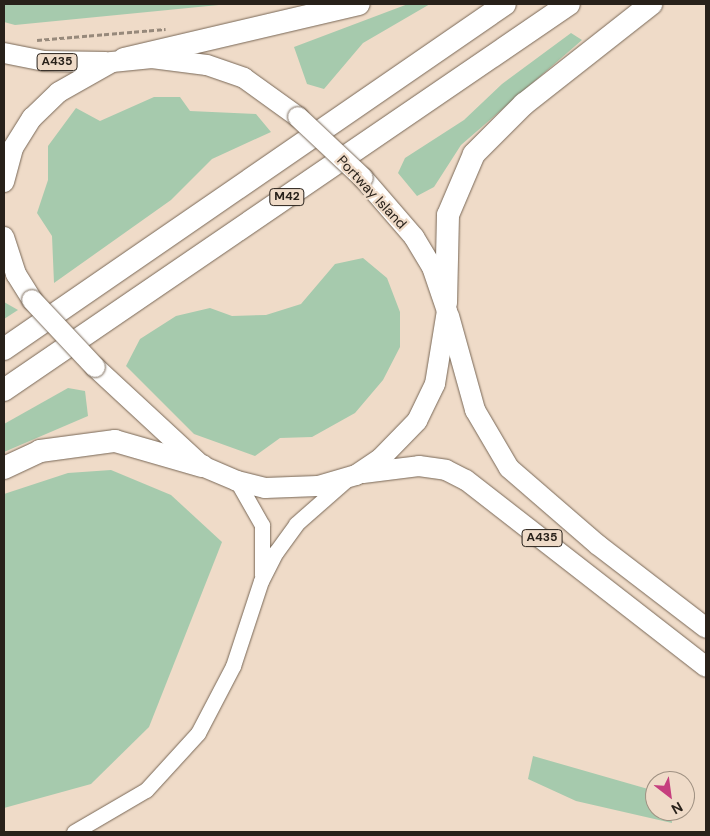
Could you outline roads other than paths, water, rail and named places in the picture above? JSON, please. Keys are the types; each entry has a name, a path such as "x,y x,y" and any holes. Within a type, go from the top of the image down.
{"highway":[{"path":"118,60 359,4"},
{"name":"M42","path":"4,349 505,4"},
{"name":"M42","path":"4,390 569,4"},
{"path":"4,468 40,452 115,441 202,466 237,481 290,489 352,477 417,421 436,384 446,307 448,215 474,154 524,104 651,4"},
{"name":"A435","path":"4,53 44,62 118,60"},
{"name":"Portway Island","path":"4,182 13,148 38,111 84,75 118,60 207,65 244,78 298,117 363,178 414,237 446,307"},
{"path":"4,237 16,274 32,300 95,367 202,466"},
{"name":"A435","path":"446,307 475,410 509,468 598,545 706,628"},
{"name":"A435","path":"352,477 419,466 446,470 466,480 706,667"}],"street":[{"path":"74,832 146,790 198,733 233,666 261,581 296,524 352,477"},
{"path":"237,481 262,525 261,581"}]}
